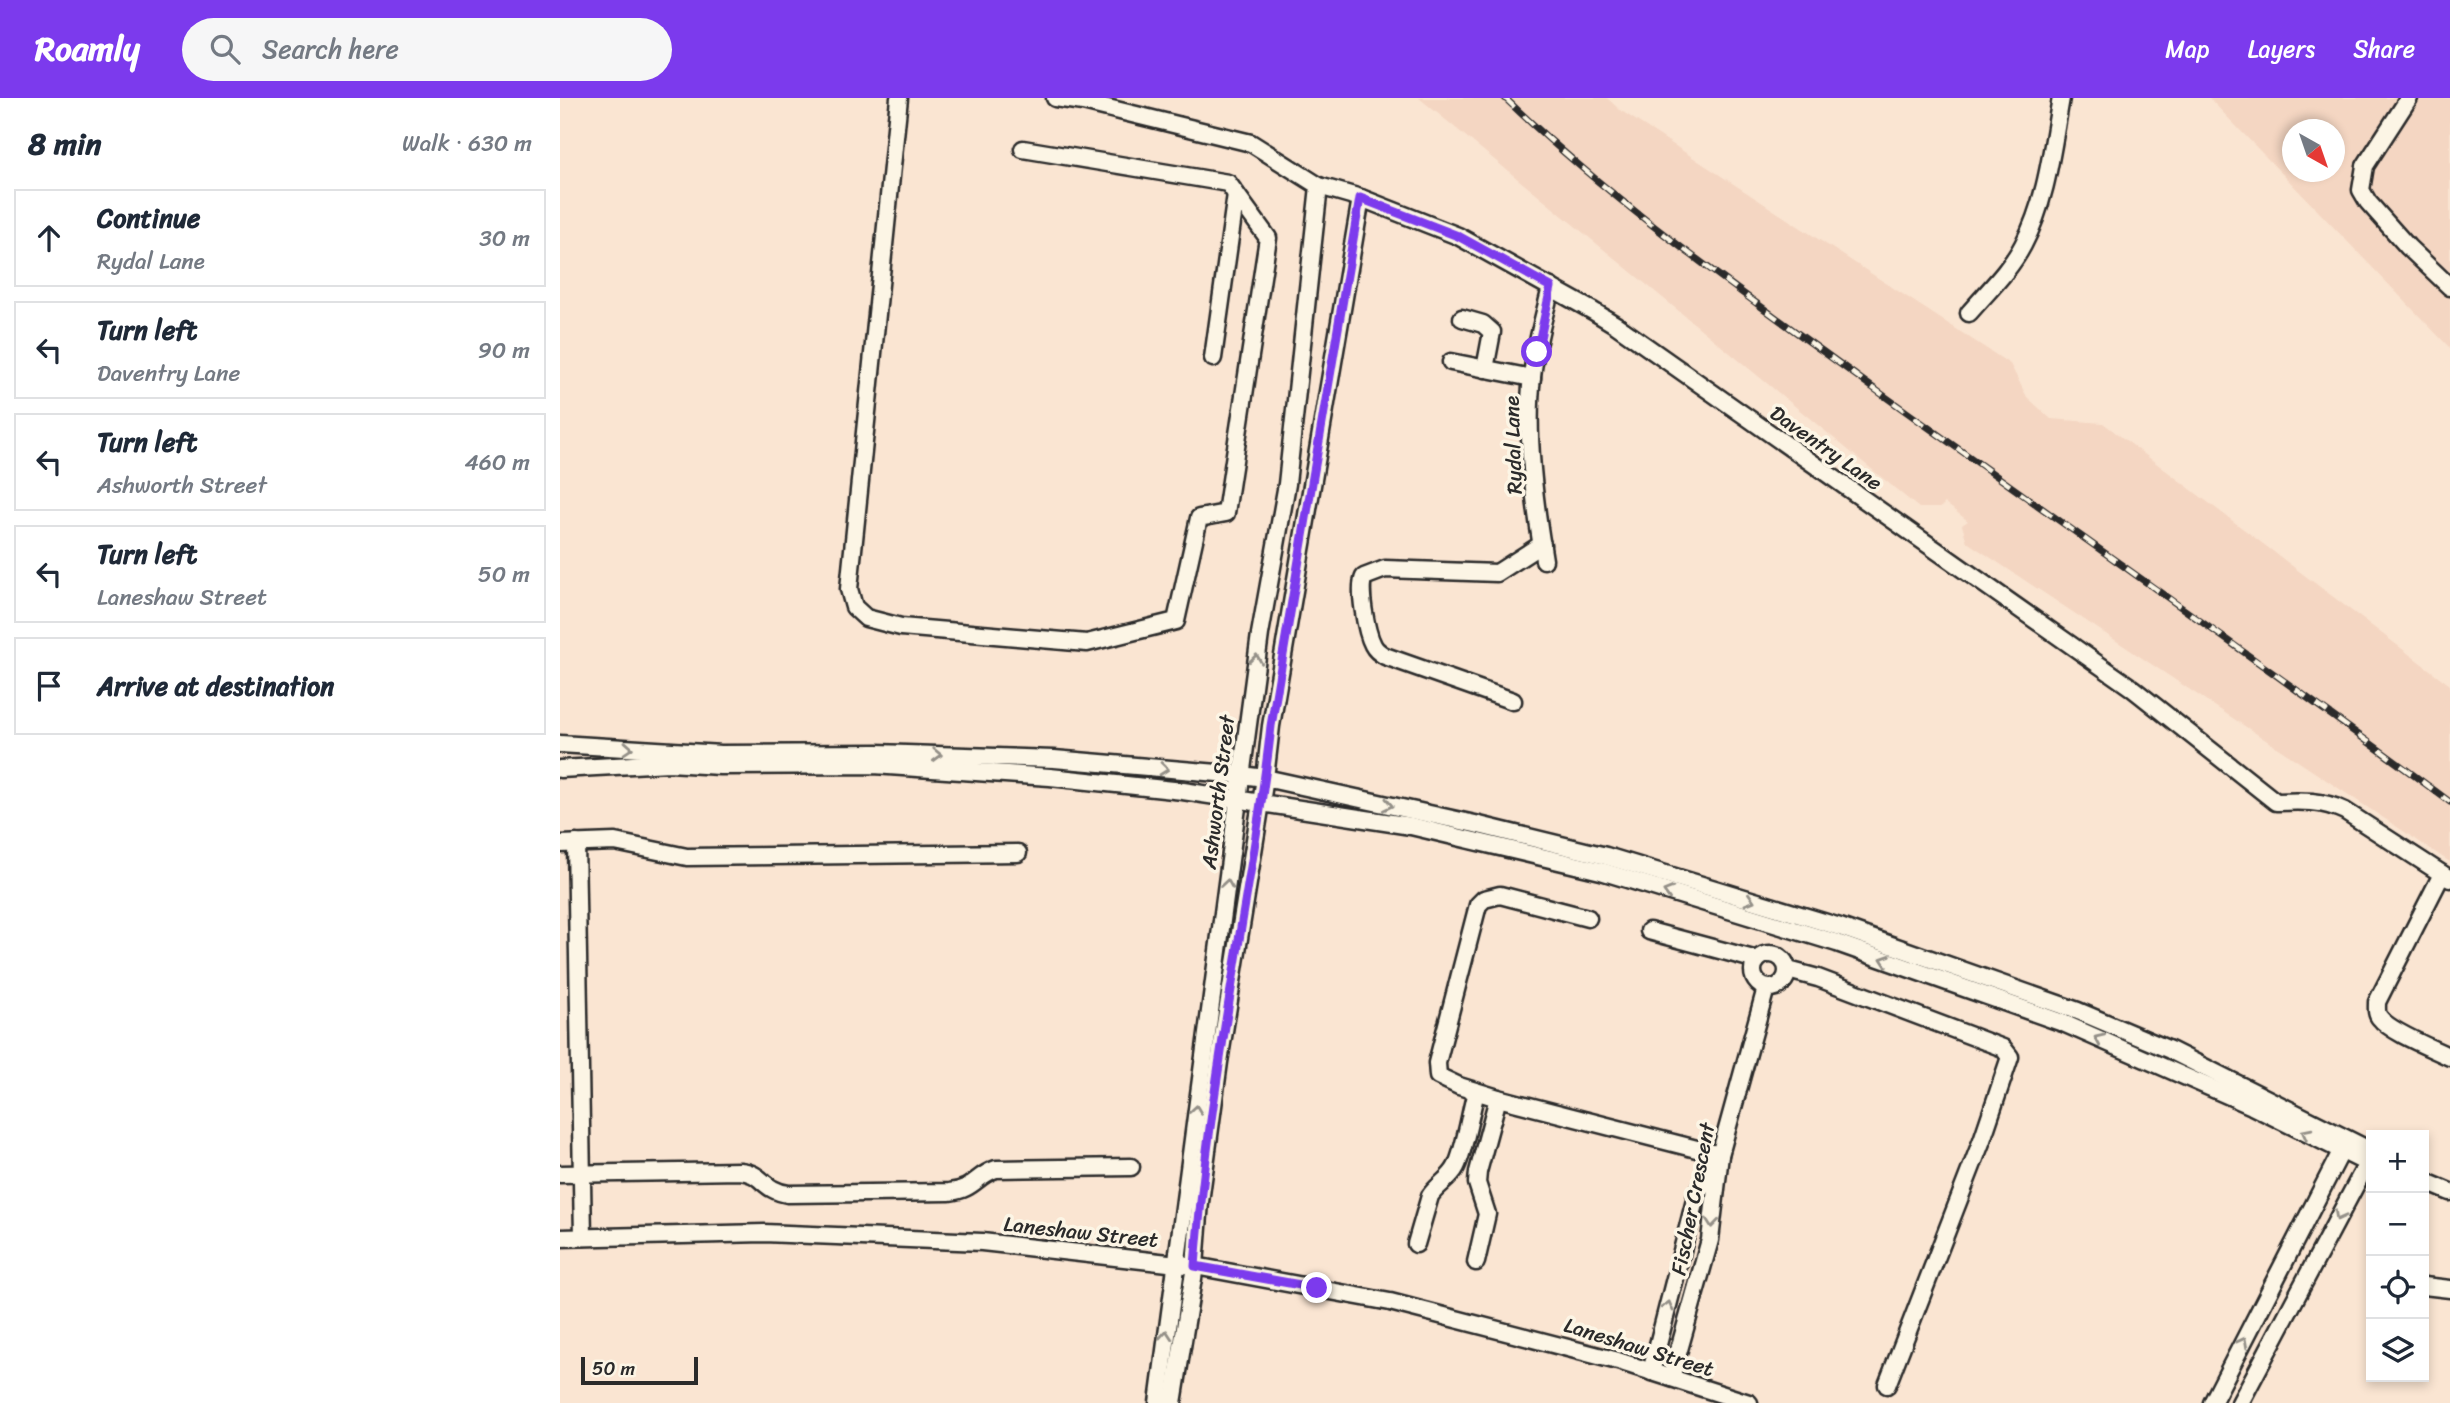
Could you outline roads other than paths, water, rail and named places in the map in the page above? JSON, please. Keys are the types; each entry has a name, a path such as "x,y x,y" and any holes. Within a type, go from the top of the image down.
{"street":[{"path":"899,98 849,590 854,607 866,618 901,627 1087,643 1176,621 1199,518 1226,513 1268,238 1228,183 1023,149"},
{"name":"Daventry Lane","path":"1055,98 1083,102 1251,143 1319,186 1360,198 1458,236 1551,287 1616,325 2132,688 2276,802 2314,800 2329,803 2446,877"},
{"path":"1969,313 2003,276 2032,225 2047,176 2061,98"},
{"path":"2409,98 2365,166 2361,190 2368,202 2408,247 2450,287"},
{"name":"Ashworth Street","path":"1158,1403 1260,634 1287,484 1319,186"},
{"path":"1213,358 1236,194"},
{"name":"Ashworth Street","path":"1173,1403 1195,1266 1200,1202 1219,1062 1265,778 1284,639 1360,198"},
{"name":"Rydal Lane","path":"1544,560 1531,432 1532,378 1551,287"},
{"path":"1462,318 1483,324 1492,331 1485,369"},
{"path":"1451,362 1532,378"},
{"path":"1513,701 1377,651 1369,633 1360,584 1364,577 1385,569 1497,572 1542,544"},
{"path":"560,744 721,760 888,765 1050,777 1183,791 1411,826 1601,871 1837,943 2063,1023 2344,1145"},
{"path":"560,769 877,753 1054,759 1265,778 1606,856 1840,927 2078,1011 2170,1050 2366,1157"},
{"path":"583,1237 568,844 615,842 687,857 1018,853"},
{"path":"2446,877 2377,1002 2376,1010 2380,1019 2391,1027 2450,1057"},
{"path":"1588,918 1500,895 1484,899 1478,905 1436,1073 1443,1080 1497,1098 1720,1155 1696,1196 1651,1372"},
{"path":"1649,931 1757,960 1769,954 1776,955 1782,958 1788,970 1818,978 2003,1048 2010,1057 1982,1140 1887,1385"},
{"path":"1757,960 1754,973 1760,985 1766,988 1783,982 1788,970"},
{"name":"Fischer Crescent","path":"1671,1378 1710,1240 1720,1155 1766,988"},
{"path":"1416,1244 1430,1196 1455,1169 1476,1091"},
{"path":"1476,1262 1487,1214 1477,1183 1478,1172 1497,1098"},
{"path":"2212,1403 2344,1145"},
{"path":"560,1174 740,1171 756,1176 776,1192 788,1194 964,1191 996,1169 1131,1167"},
{"path":"2240,1403 2366,1167"},
{"path":"2429,1183 2450,1192"},
{"name":"Laneshaw Street","path":"560,1238 764,1233 955,1241 1195,1266 1390,1302 1532,1337 1749,1403"},
{"path":"2429,1287 2450,1289"}],"railway":[{"path":"1505,98 1588,173 1721,277 2450,802"}]}
